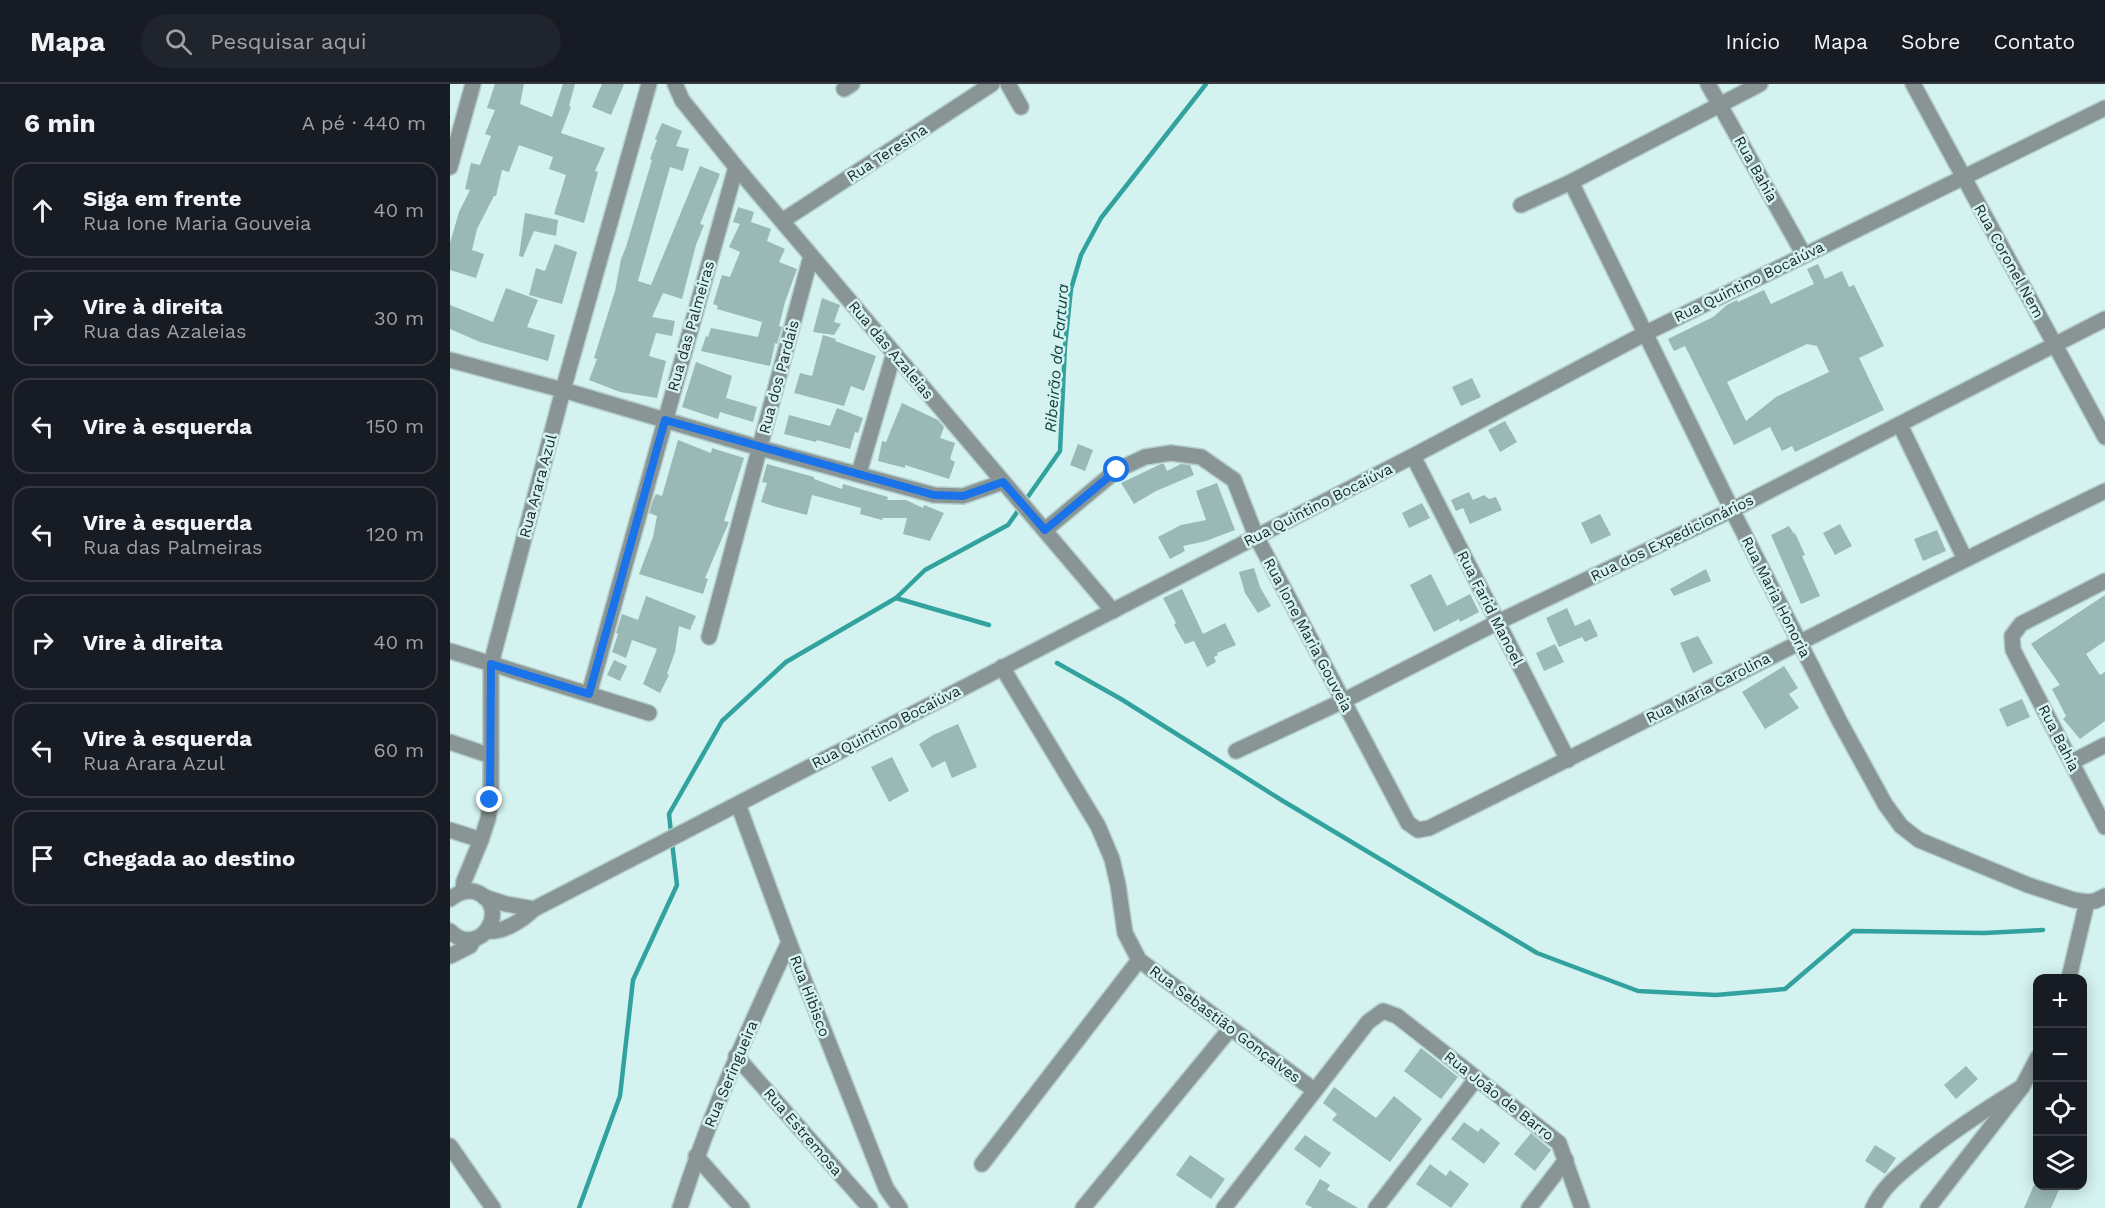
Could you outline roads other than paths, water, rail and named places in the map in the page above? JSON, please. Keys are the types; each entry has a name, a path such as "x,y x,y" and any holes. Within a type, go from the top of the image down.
{"street":[{"path":"450,167 473,84"},
{"name":"Rua Arara Azul","path":"456,895 464,881 488,819 491,664 563,390 649,84"},
{"name":"Rua das Azaleias","path":"675,84 682,100 736,167 1113,611"},
{"name":"Rua Teresina","path":"782,221 992,84"},
{"path":"1008,84 1021,106"},
{"name":"Rua Bahia","path":"1708,84 1804,255"},
{"path":"1521,205 1571,182 1760,84"},
{"name":"Rua Coronel Nem","path":"1913,84 2105,437"},
{"name":"Rua Quintino Bocaiúva","path":"480,935 495,932 526,917 534,909 1413,456 1646,333 2105,108"},
{"name":"Rua das Palmeiras","path":"589,694 736,167"},
{"name":"Rua Maria Honoria","path":"1571,182 1799,642 1866,771 1901,826 1919,840 1950,854 2028,885 2087,902"},
{"name":"Rua dos Pardais","path":"710,637 811,256"},
{"name":"Rua dos Expedicionários","path":"1236,751 1732,510 2105,320"},
{"path":"859,473 894,353"},
{"path":"450,360 934,495 963,496 1007,487"},
{"path":"1900,425 1965,559"},
{"name":"Rua Ione Maria Gouveia","path":"1045,530 1117,470 1145,457 1171,453 1201,457 1234,480 1256,536 1408,823"},
{"name":"Rua Farid Manoel","path":"1413,456 1568,760"},
{"name":"Rua Maria Carolina","path":"1408,823 1418,830 1429,828 2105,491"},
{"name":"Rua Bahia","path":"2105,581 2021,624 2012,636 2013,650 2105,827"},
{"path":"450,651 649,713"},
{"name":"Rua Sebastião Gonçalves","path":"1002,667 1098,826 1112,859 1125,933 1139,960 1314,1090"},
{"path":"450,742 491,756"},
{"path":"2072,762 2105,745"},
{"name":"Rua Hibisco","path":"738,804 789,942 886,1188 900,1208"},
{"path":"450,830 481,840"},
{"path":"456,895 478,893 506,904 534,909"},
{"path":"2070,974 2087,902 2105,896"},
{"path":"450,956 470,945 493,917 489,903 484,897"},
{"path":"450,931 459,938 480,935"},
{"name":"Rua Seringueira","path":"680,1208 696,1156 736,1056 789,942"},
{"path":"982,1164 1139,960"},
{"name":"Rua João de Barro","path":"1314,1090 1368,1022 1383,1011 1397,1016 1559,1143 1582,1208"},
{"path":"1083,1208 1230,1029"},
{"name":"Rua Estremosa","path":"736,1056 870,1208"},
{"path":"1928,1208 2022,1087 2033,1065"},
{"path":"1376,1208 1476,1079"},
{"path":"1873,1208 1879,1194 1890,1182 1951,1132 2022,1087"},
{"path":"1224,1208 1314,1090"},
{"path":"450,1146 493,1208"},
{"path":"696,1156 742,1208"},
{"path":"1529,1208 1566,1161"},
{"path":"878,1208 886,1188"}],"waterway":[{"name":"Ribeirão da Fartura","path":"671,833 669,814 722,721 786,662 896,598 925,570 1008,525 1060,451 1065,346 1071,289 1081,255 1101,218 1206,84"},
{"path":"896,598 989,625"},
{"path":"1057,663 1121,699 1283,801 1537,953 1638,991 1716,995 1785,989 1853,931 1984,933 2043,930"},
{"path":"579,1208 620,1096 633,980 677,885 672,842"}]}
